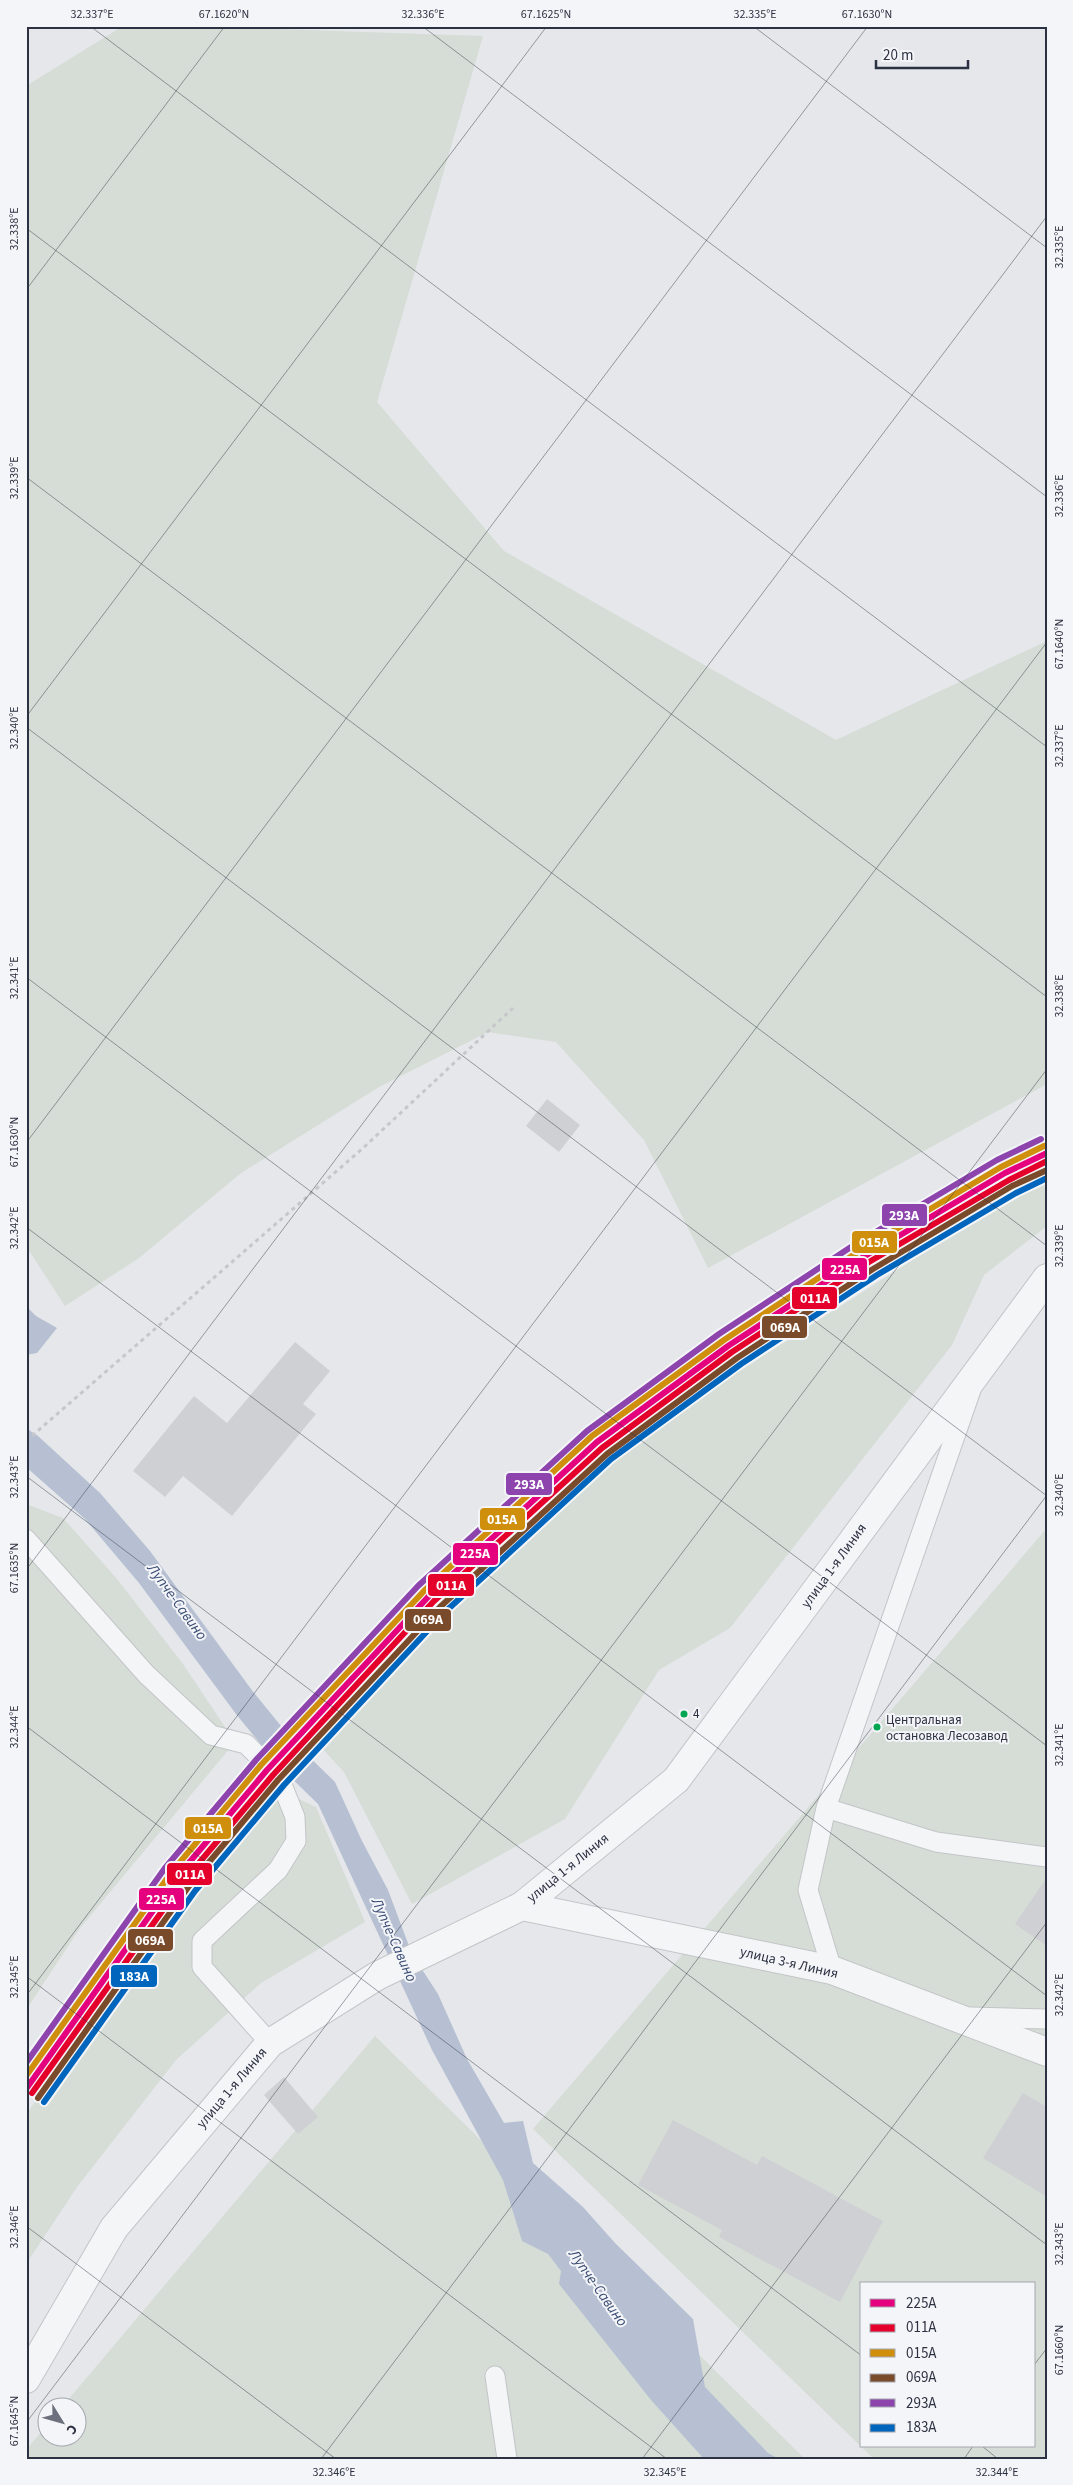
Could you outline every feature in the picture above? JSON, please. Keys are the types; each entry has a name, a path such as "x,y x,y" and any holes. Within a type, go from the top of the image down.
{"street":[{"name":"улица 1-я Линия","path":"26,2379 114,2228 270,2043 377,1976 427,1950 522,1906 676,1780 1047,1278"},
{"name":"улица 3-я Линия","path":"522,1906 832,1970 1047,2052"}],"lane":[{"path":"832,1970 808,1890 826,1808 978,1370"},
{"path":"26,1539 146,1674 211,1736 246,1744 279,1777 295,1817 296,1841 278,1870 202,1942 202,1967 270,2043"},
{"path":"826,1808 936,1842 1047,1857"},
{"path":"954,2016 1047,2019"},
{"path":"496,2376 507,2459"}],"path":[{"path":"26,1441 362,1149 513,1008"}],"shaded area":[{"path":"123,26 189,26 483,36 377,402 504,551 836,740 1047,641 1047,1084 708,1268 644,1140 556,1042 488,1032 379,1087 241,1173 139,1258 65,1306 26,1246 26,86"},
{"path":"1047,1176 1047,1226 984,1275 952,1345 730,1628 659,1670 565,1819 412,1904 344,1772 305,1730 616,1450 1036,1181"},
{"path":"26,1504 63,1518 117,1579 183,1664 235,1742 80,1928 26,2010"},
{"path":"1047,1528 1047,2459 874,2459 863,2448 1036,2448 1036,2282 860,2282 860,2445 533,2129"},
{"path":"279,1790 316,1807 365,1922 261,1983 176,2060 77,2187 26,2264 26,2115 114,1985"},
{"path":"375,2036 805,2459 26,2459 26,2450 38,2436 38,2448 88,2448 88,2398 70,2398"}],"water":[{"path":"26,1306 36,1316 57,1328 37,1353 26,1355"},
{"name":"Лупче-Савино","path":"26,1428 38,1436 100,1493 150,1551 251,1689 294,1742 335,1782 362,1841 388,1890 412,1954 438,1994 467,2059 504,2123 523,2121 533,2163 583,2207 615,2243 693,2319 705,2387 768,2453 779,2459 704,2459 651,2400 559,2284 561,2271 548,2254 522,2241 503,2180 432,2050 318,1804 276,1763 236,1714 139,1583 85,1519 26,1467"}],"building":[{"path":"547,1099 580,1125 559,1152 526,1126"},
{"path":"295,1342 330,1371 303,1404 316,1414 232,1516 183,1476 165,1497 133,1471 194,1396 227,1423"},
{"path":"1047,1877 1047,1946 1015,1924"},
{"path":"284,2077 318,2117 298,2134 264,2095"},
{"path":"1023,2093 1047,2107 1047,2197 983,2158"},
{"path":"673,2120 757,2165 762,2156 883,2221 840,2302 719,2237 722,2230 638,2185"}],"transit line":[{"name":"293А","path":"26,2063 165,1868 256,1760 418,1586 587,1431 719,1334 857,1243 997,1160 1041,1139"},
{"name":"015А","path":"26,2076 171,1873 261,1765 424,1591 592,1436 724,1340 861,1250 1001,1167 1044,1146"},
{"name":"225А","path":"26,2089 177,1877 267,1770 429,1596 597,1442 728,1346 865,1256 1005,1173 1047,1153"},
{"name":"011А","path":"32,2093 183,1882 273,1775 434,1601 602,1448 732,1352 869,1262 1009,1180 1047,1161"},
{"name":"069А","path":"38,2098 189,1886 278,1780 440,1607 607,1454 737,1358 873,1269 1012,1186 1047,1170"},
{"name":"183А","path":"44,2102 195,1891 284,1785 445,1612 611,1459 741,1364 877,1275 1016,1193 1047,1178"}],"place":[{"name":"4","path":"684,1714"},
{"name":"Центральная остановка Лесозавод","path":"877,1727"}]}
